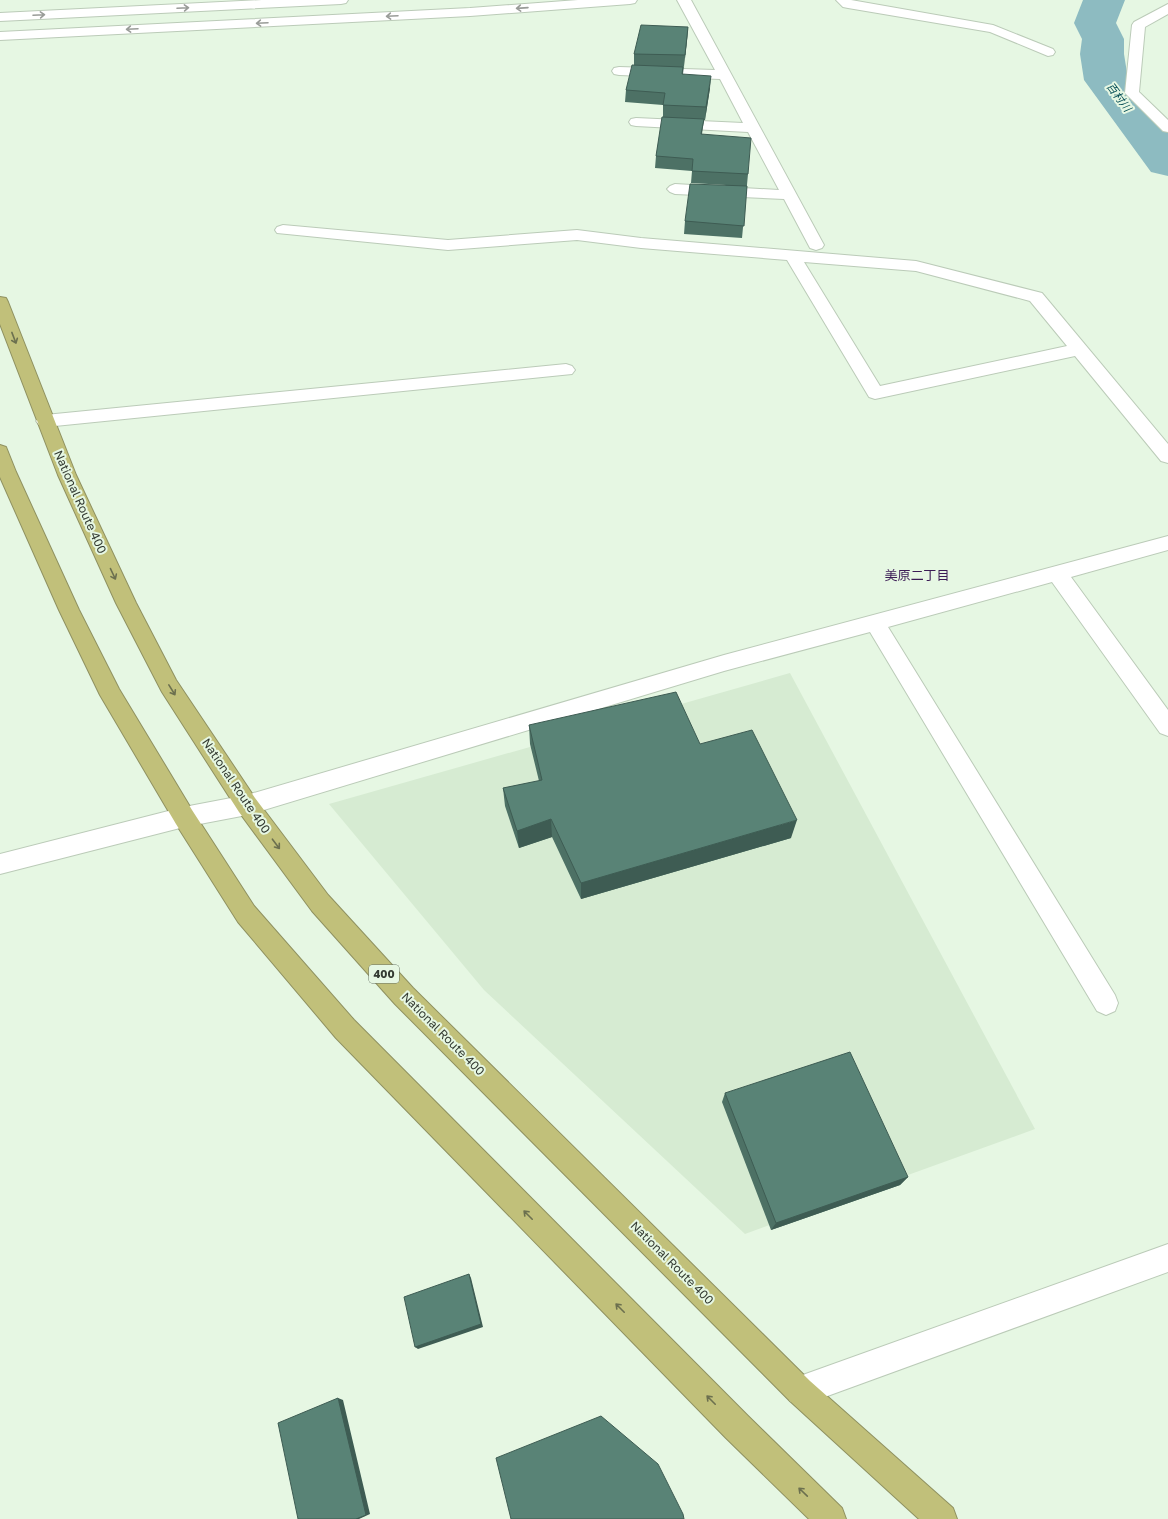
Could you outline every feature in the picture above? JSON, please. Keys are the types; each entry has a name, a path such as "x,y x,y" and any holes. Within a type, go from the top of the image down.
{"highway":[{"name":"National Route 400","path":"0,302 66,475 120,589 169,686 247,805 320,903 404,996 800,1391 942,1519"},
{"path":"0,452 7,472 110,695 184,817 246,914 345,1029 737,1427 831,1519"}],"street":[{"path":"0,17 341,0"},
{"path":"462,0 470,12"},
{"path":"0,36 470,12 630,0"},
{"path":"684,0 816,245"},
{"path":"843,0 848,4 993,29 1048,52"},
{"path":"1168,8 1139,25 1132,93 1168,128"},
{"path":"618,71 725,75"},
{"path":"636,122 753,128"},
{"path":"675,189 789,196"},
{"path":"284,230 448,245 577,235 640,243 916,266 1036,297 1168,456"},
{"path":"792,256 875,393 1079,349"},
{"path":"45,421 566,370"},
{"path":"0,864 184,817 247,805 724,663 1168,543"},
{"path":"1057,573 1168,727"},
{"path":"875,622 1106,1003"},
{"path":"800,1391 1168,1258"}],"shaded area":[{"path":"790,673 1035,1129 745,1234 484,990 329,804"}],"building":[{"path":"641,25 688,27 685,55 634,54"},
{"path":"632,65 683,67 682,74 711,76 706,107 663,105 665,93 626,90"},
{"path":"662,117 704,119 701,134 751,138 748,174 692,171 693,159 656,156"},
{"path":"690,184 747,186 744,226 685,221"},
{"path":"676,692 700,744 752,730 797,820 581,883 551,819 517,831 503,788 542,780 529,725"},
{"path":"850,1052 908,1177 776,1223 725,1093"},
{"path":"469,1274 481,1324 415,1347 404,1297"},
{"path":"338,1398 366,1515 356,1519 298,1519 278,1423"},
{"path":"601,1416 658,1464 683,1514 684,1519 511,1519 496,1458"}],"waterway":[{"name":"百村川","path":"1104,0 1095,23 1103,39 1102,54 1106,80 1168,162"}],"district":[{"name":"美原二丁目","path":"917,575"}]}
